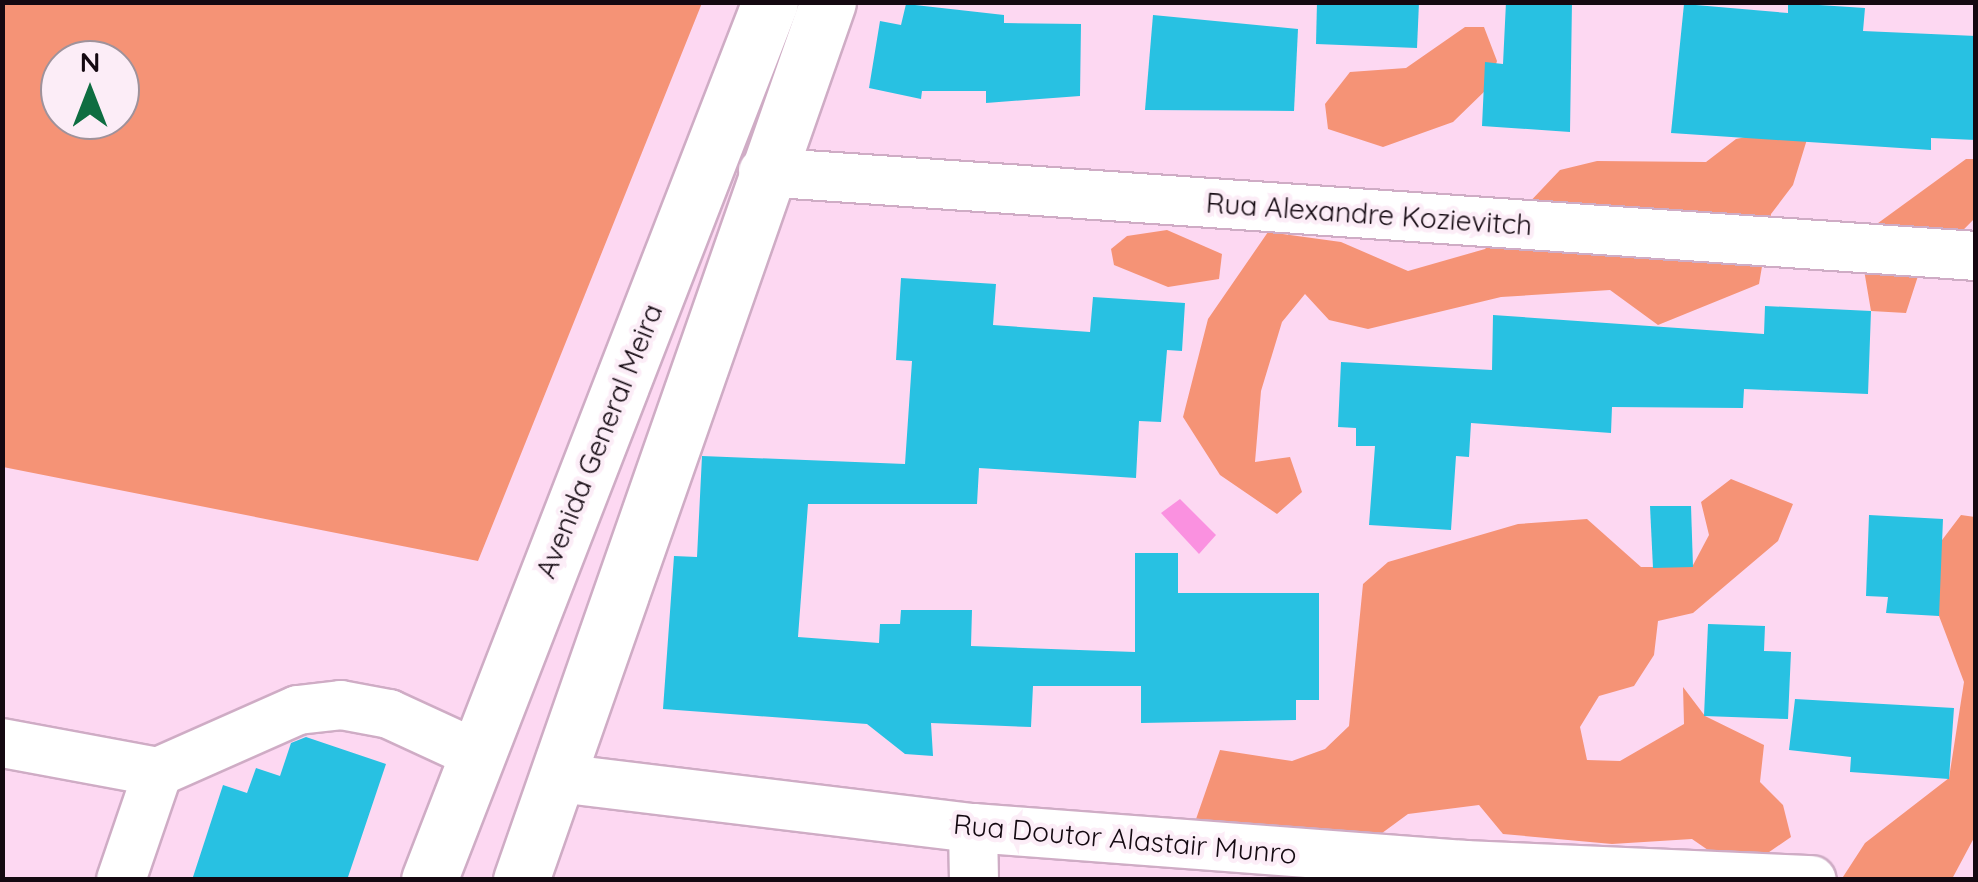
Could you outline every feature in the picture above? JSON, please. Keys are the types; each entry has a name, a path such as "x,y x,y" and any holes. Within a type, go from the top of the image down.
{"main road":[{"name":"Avenida General Meira","path":"429,880 770,2"},
{"path":"521,880 763,172 828,2"},
{"path":"476,754 559,778"}],"street":[{"name":"Rua Alexandre Kozievitch","path":"763,172 1976,256"},
{"path":"2,742 158,772 298,710 341,705 389,714 476,754"},
{"path":"121,880 158,772"},
{"name":"Rua Doutor Alastair Munro","path":"559,778 973,828 1466,872 1812,880"},
{"path":"973,828 974,880"}],"shaded area":[{"path":"2,3 702,3 478,561 3,467"},
{"path":"1465,27 1484,27 1497,61 1489,87 1453,122 1383,147 1328,129 1325,104 1350,72 1406,68"},
{"path":"1771,132 1808,136 1793,185 1771,214 1759,284 1658,325 1610,290 1501,297 1368,329 1329,320 1305,294 1282,322 1261,391 1255,462 1290,457 1302,492 1277,514 1220,475 1183,417 1208,319 1268,232 1341,242 1408,271 1485,249 1560,170 1597,161 1706,162 1736,139"},
{"path":"1966,159 1975,159 1975,218 1918,276 1906,313 1871,311 1863,264 1874,226"},
{"path":"1167,230 1222,254 1219,279 1168,287 1114,265 1111,249 1127,236"},
{"path":"1731,479 1793,504 1778,541 1693,613 1658,621 1654,655 1634,686 1599,696 1580,727 1587,760 1620,761 1684,724 1683,687 1705,716 1764,745 1760,782 1783,805 1791,837 1759,859 1721,859 1692,839 1612,844 1503,834 1479,805 1408,814 1378,836 1195,822 1220,750 1292,761 1325,749 1349,726 1363,584 1388,562 1518,524 1587,519 1641,567 1692,567 1709,535 1701,502"},
{"path":"1180,499 1216,535 1199,554 1161,513"},
{"path":"1961,515 1975,517 1975,836 1952,879 1841,880 1865,843 1949,778 1964,682 1939,616 1939,544"}],"building":[{"path":"1317,2 1419,2 1417,48 1316,44"},
{"path":"1506,2 1572,2 1570,132 1482,126 1485,62 1503,64"},
{"path":"1788,3 1865,8 1863,31 1976,36 1976,140 1931,138 1931,150 1671,133 1684,4 1788,13"},
{"path":"906,4 1004,15 1004,23 1081,24 1080,96 986,103 986,91 922,91 921,99 869,88 880,21 901,25"},
{"path":"1153,15 1298,29 1294,111 1145,110"},
{"path":"901,278 996,284 993,325 1090,332 1093,297 1185,303 1182,351 1167,350 1161,422 1139,421 1136,478 979,468 977,504 808,504 798,637 879,643 880,624 900,624 901,610 972,610 971,646 1135,652 1135,553 1178,553 1178,593 1319,593 1319,700 1296,700 1296,720 1141,723 1141,686 1033,686 1031,727 931,723 933,756 905,754 867,724 663,709 674,556 697,557 702,456 905,464 912,361 896,360"},
{"path":"1765,306 1871,311 1868,394 1744,389 1743,408 1612,407 1611,433 1471,423 1469,457 1456,456 1451,530 1369,525 1375,446 1356,446 1356,428 1338,427 1341,362 1492,370 1493,315 1764,334"},
{"path":"1650,506 1691,506 1693,567 1653,568"},
{"path":"1869,515 1943,519 1939,616 1886,613 1888,597 1866,596"},
{"path":"1708,624 1765,626 1764,651 1791,652 1788,719 1704,716"},
{"path":"1795,699 1954,708 1949,779 1850,772 1851,757 1789,750"},
{"path":"306,737 386,764 347,880 192,880 223,785 247,793 256,768 280,776 291,743"}]}
